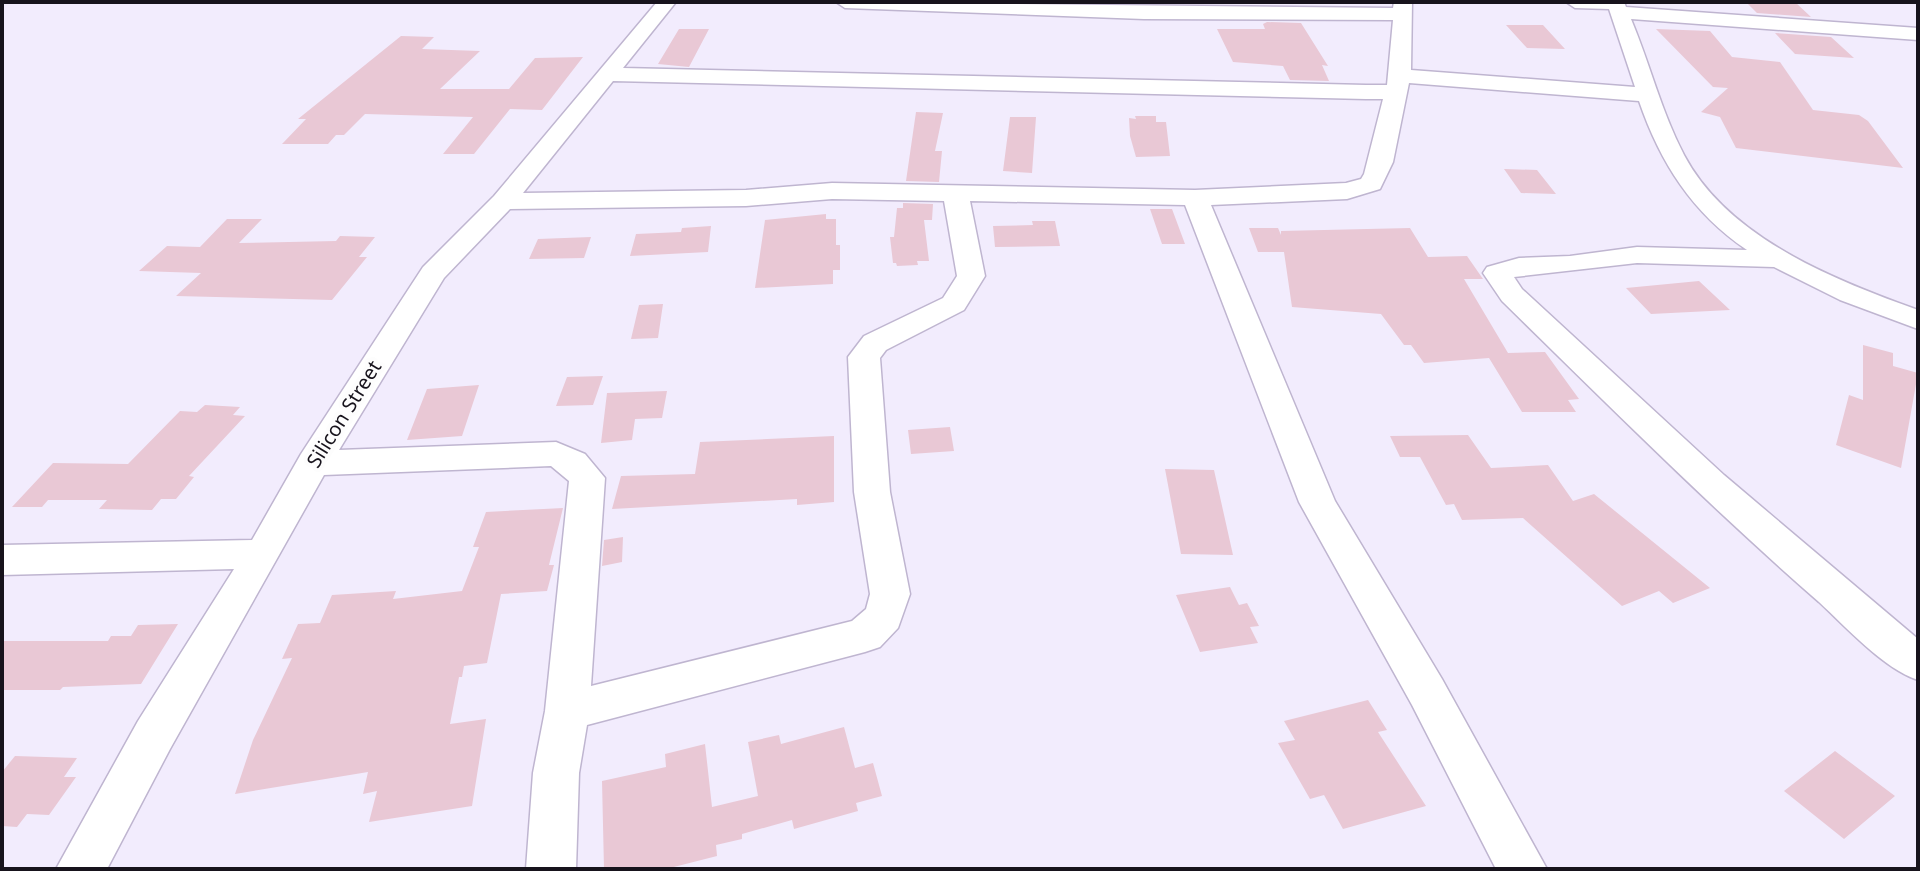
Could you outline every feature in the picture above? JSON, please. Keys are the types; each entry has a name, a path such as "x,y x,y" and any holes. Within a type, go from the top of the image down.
{"street":[{"name":"Silicon Street","path":"81,869 154,735 263,554 313,463 433,273 503,201 667,2"},
{"path":"503,201 746,198 832,191 1195,198 1347,191 1371,184 1381,168 1387,122 1398,84 1402,8 1144,13 845,2"},
{"path":"1575,2 1918,34"},
{"path":"1617,6 1673,156 1689,184 1717,212 1780,259 1861,300 1918,320"},
{"path":"606,74 991,85 1398,84 1649,95"},
{"path":"567,711 865,635 884,617 890,594 872,492 864,357 875,343 954,304 971,276 956,195"},
{"path":"1195,198 1317,502 1427,692 1522,869"},
{"path":"1780,259 1637,255 1570,264 1519,266 1497,273 1512,295 1675,452 1823,586 1918,663"},
{"path":"313,463 556,454 573,463 587,478 567,711 556,773 551,869"},
{"path":"2,560 263,554"}],"building":[{"path":"1746,2 1795,2 1811,17 1757,13"},
{"path":"1301,23 1328,66 1322,65 1329,81 1290,80 1283,66 1233,62 1217,29 1265,29 1263,24"},
{"path":"1506,25 1543,25 1565,49 1527,48"},
{"path":"679,29 709,29 689,67 658,64"},
{"path":"1656,29 1710,31 1732,57 1780,62 1813,110 1859,115 1868,121 1903,168 1736,148 1720,117 1701,112 1728,88 1713,87"},
{"path":"1775,33 1831,37 1854,58 1795,54"},
{"path":"401,36 434,37 422,49 480,51 440,89 509,89 535,58 583,57 542,110 510,109 474,154 443,154 473,117 365,114 344,135 336,135 328,144 282,144 306,119 298,119"},
{"path":"916,112 943,113 935,151 942,151 939,182 906,181"},
{"path":"1135,116 1156,116 1156,122 1166,122 1170,156 1136,157 1129,118 1136,119"},
{"path":"1010,117 1036,117 1032,173 1003,171"},
{"path":"1504,169 1537,170 1556,194 1521,193"},
{"path":"903,203 933,204 932,220 924,220 929,261 917,261 918,265 897,266 893,263 890,237 894,237 897,208 903,208"},
{"path":"1150,209 1172,209 1185,244 1162,244"},
{"path":"826,214 826,219 836,219 836,245 840,245 840,270 833,270 833,284 755,288 765,220"},
{"path":"227,219 262,219 239,243 336,241 340,236 375,237 359,257 367,257 332,300 176,296 201,273 139,271 167,246 200,247"},
{"path":"1032,221 1055,221 1060,246 995,247 993,226 1033,225"},
{"path":"711,226 708,252 630,256 636,234 681,232 682,228"},
{"path":"1249,228 1278,228 1281,235 1281,231 1410,228 1428,257 1467,256 1483,279 1464,279 1508,353 1545,352 1579,399 1568,400 1576,412 1522,412 1489,358 1424,363 1411,345 1404,345 1381,314 1292,307 1284,252 1258,252"},
{"path":"591,237 584,258 529,259 538,239"},
{"path":"1699,281 1730,310 1651,314 1626,288"},
{"path":"663,304 658,338 631,339 639,305"},
{"path":"1863,345 1893,353 1893,366 1918,373 1901,468 1836,445 1849,395 1863,400"},
{"path":"603,376 593,405 556,406 567,377"},
{"path":"479,385 462,436 407,440 427,389"},
{"path":"667,391 662,418 635,419 632,440 601,443 607,393"},
{"path":"205,405 240,407 233,415 245,416 189,476 194,477 176,499 161,499 152,510 99,509 107,500 48,500 42,507 12,507 53,463 128,464 180,411 197,412"},
{"path":"950,427 954,451 911,454 908,430"},
{"path":"1468,435 1491,468 1548,465 1573,501 1594,494 1710,588 1673,603 1659,591 1622,606 1523,518 1462,520 1454,504 1446,505 1420,457 1400,457 1390,436"},
{"path":"834,436 834,502 797,505 797,499 612,509 621,476 695,474 700,442"},
{"path":"1165,469 1214,470 1233,555 1181,554"},
{"path":"563,508 549,565 554,565 547,591 501,594 487,663 464,666 462,677 459,677 450,724 486,719 472,806 369,822 377,791 363,794 368,772 235,794 253,740 292,658 282,659 298,624 320,623 332,595 396,591 393,599 462,591 479,547 473,547 486,512"},
{"path":"623,537 622,562 602,566 604,540"},
{"path":"1230,587 1239,605 1247,603 1259,626 1250,627 1258,643 1200,652 1176,595"},
{"path":"178,624 141,684 63,687 60,690 2,690 2,641 108,641 111,636 131,636 138,625"},
{"path":"1368,700 1387,730 1378,732 1426,806 1343,829 1324,795 1310,799 1278,743 1295,740 1284,721"},
{"path":"844,727 855,768 873,763 882,796 856,803 858,811 794,829 792,820 742,834 742,839 716,845 717,856 666,869 604,869 602,781 666,767 665,754 705,744 712,807 758,796 748,742 779,735 781,744"},
{"path":"1835,751 1895,796 1844,839 1784,791"},
{"path":"15,756 77,758 64,777 76,777 49,815 27,814 17,827 2,826 2,772"}]}
